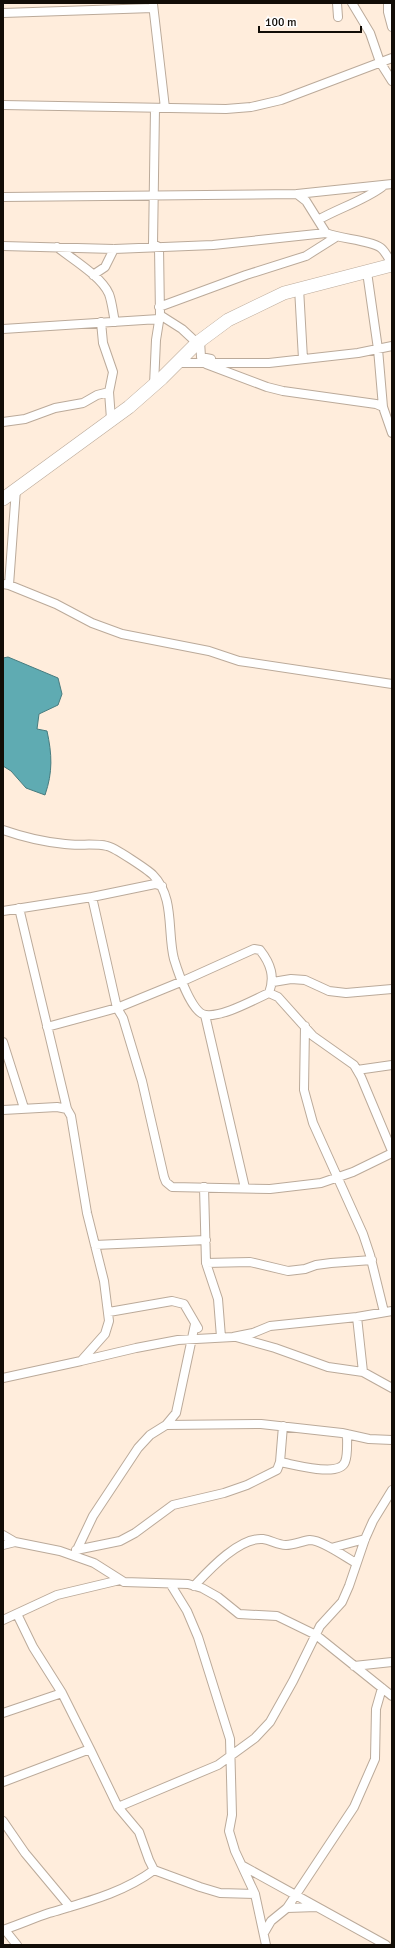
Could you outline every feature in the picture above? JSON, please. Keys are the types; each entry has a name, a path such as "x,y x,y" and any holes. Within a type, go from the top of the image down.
{"main road":[{"path":"3,499 112,419 154,385 199,342 228,320 254,306 299,288 367,272 392,264"}],"street":[{"path":"338,3 338,17"},
{"path":"352,3 370,33 380,62 392,81"},
{"path":"388,3 388,12 392,27"},
{"path":"3,13 153,5 165,108"},
{"path":"3,105 226,109 251,106 281,100 392,58"},
{"path":"155,108 153,244 159,247"},
{"path":"3,196 297,194 383,187 392,184"},
{"path":"318,220 373,194 383,187"},
{"path":"343,190 347,200 352,203"},
{"path":"297,194 306,200 326,233 336,238 381,248 392,264"},
{"path":"3,246 114,249 213,246 326,233"},
{"path":"3,329 115,322 159,313 246,275 306,256 336,238"},
{"path":"57,247 93,275 109,294 115,322"},
{"path":"154,385 159,313 159,247"},
{"path":"93,275 105,267 114,249"},
{"path":"367,272 378,349 383,408 392,433"},
{"path":"299,288 303,359"},
{"path":"159,313 199,342 201,357 226,362"},
{"path":"101,322 103,343 113,372 109,392 112,419"},
{"path":"177,363 269,363 358,353 392,346"},
{"path":"201,363 267,388 367,402 383,408"},
{"path":"3,422 25,419 55,408 83,403 97,395 109,392"},
{"path":"16,489 6,584 56,604 92,623 122,634 209,651 239,661 392,684"},
{"path":"3,830 44,842 109,846 153,874 162,886 172,931 174,959 189,998 198,1012 205,1015 214,1015 269,993 278,997 313,1036 354,1065 392,1152 336,1178 321,1183 270,1189 172,1187 166,1182 142,1081 124,1018 117,1008 92,897"},
{"path":"3,911 92,897 155,884 162,886"},
{"path":"19,908 67,1109 71,1116 87,1212 104,1281 109,1312 109,1321 105,1334 82,1361"},
{"path":"47,1027 117,1008 183,981 254,949 260,950 266,957 272,970 273,982 269,993"},
{"path":"273,982 291,979 305,980 329,991 346,993 392,989"},
{"path":"205,1015 245,1188"},
{"path":"3,1378 136,1348 193,1338 233,1337 253,1333 270,1326 357,1317 388,1312 363,1234 336,1178 313,1123 304,1090 305,1026"},
{"path":"3,1042 24,1108"},
{"path":"357,1070 392,1065"},
{"path":"3,1110 57,1107 67,1109"},
{"path":"204,1187 206,1263 218,1299 221,1337"},
{"path":"95,1245 206,1240"},
{"path":"206,1263 250,1262 288,1271 331,1263 372,1260"},
{"path":"109,1312 172,1301 184,1304 204,1337"},
{"path":"357,1317 363,1372"},
{"path":"75,1553 93,1516 138,1448 150,1435 166,1425 176,1413 195,1324"},
{"path":"233,1337 275,1348 328,1367 363,1372 392,1388"},
{"path":"166,1425 261,1424 323,1430 369,1439 392,1440"},
{"path":"75,1553 120,1541 135,1533 173,1505 203,1499 247,1485 277,1470 280,1462 282,1426"},
{"path":"280,1462 319,1469 337,1469 342,1467 345,1462 347,1434"},
{"path":"118,1807 218,1765 232,1756 254,1738 270,1722 320,1626 342,1602 350,1586 356,1563 373,1521 392,1490"},
{"path":"3,1535 14,1542 75,1553 124,1582 194,1586 202,1588 218,1597 239,1614 277,1616 316,1635 392,1696"},
{"path":"194,1586 214,1565 249,1540 263,1539 284,1545 311,1540 331,1548 356,1563"},
{"path":"331,1548 365,1539"},
{"path":"3,1545 14,1542"},
{"path":"3,1620 56,1595 120,1580"},
{"path":"171,1585 187,1611 198,1637 230,1739 232,1756 232,1815 229,1831 235,1851 255,1894 266,1945"},
{"path":"16,1614 33,1647 62,1693 118,1807 139,1832 148,1860 154,1870 200,1888 220,1893 255,1894"},
{"path":"354,1666 392,1662"},
{"path":"264,1933 270,1921 287,1908 354,1807 374,1759 376,1743 376,1709 382,1688"},
{"path":"3,1713 62,1693"},
{"path":"3,1782 90,1749"},
{"path":"3,1821 25,1853 70,1907"},
{"path":"243,1866 386,1945"},
{"path":"17,1945 4,1930 130,1886 154,1870"},
{"path":"287,1908 317,1907"}],"water":[{"path":"8,657 58,678 62,694 58,705 39,714 37,729 47,731 50,747 51,763 48,787 45,795 26,788 11,771 3,766 3,658"}]}
